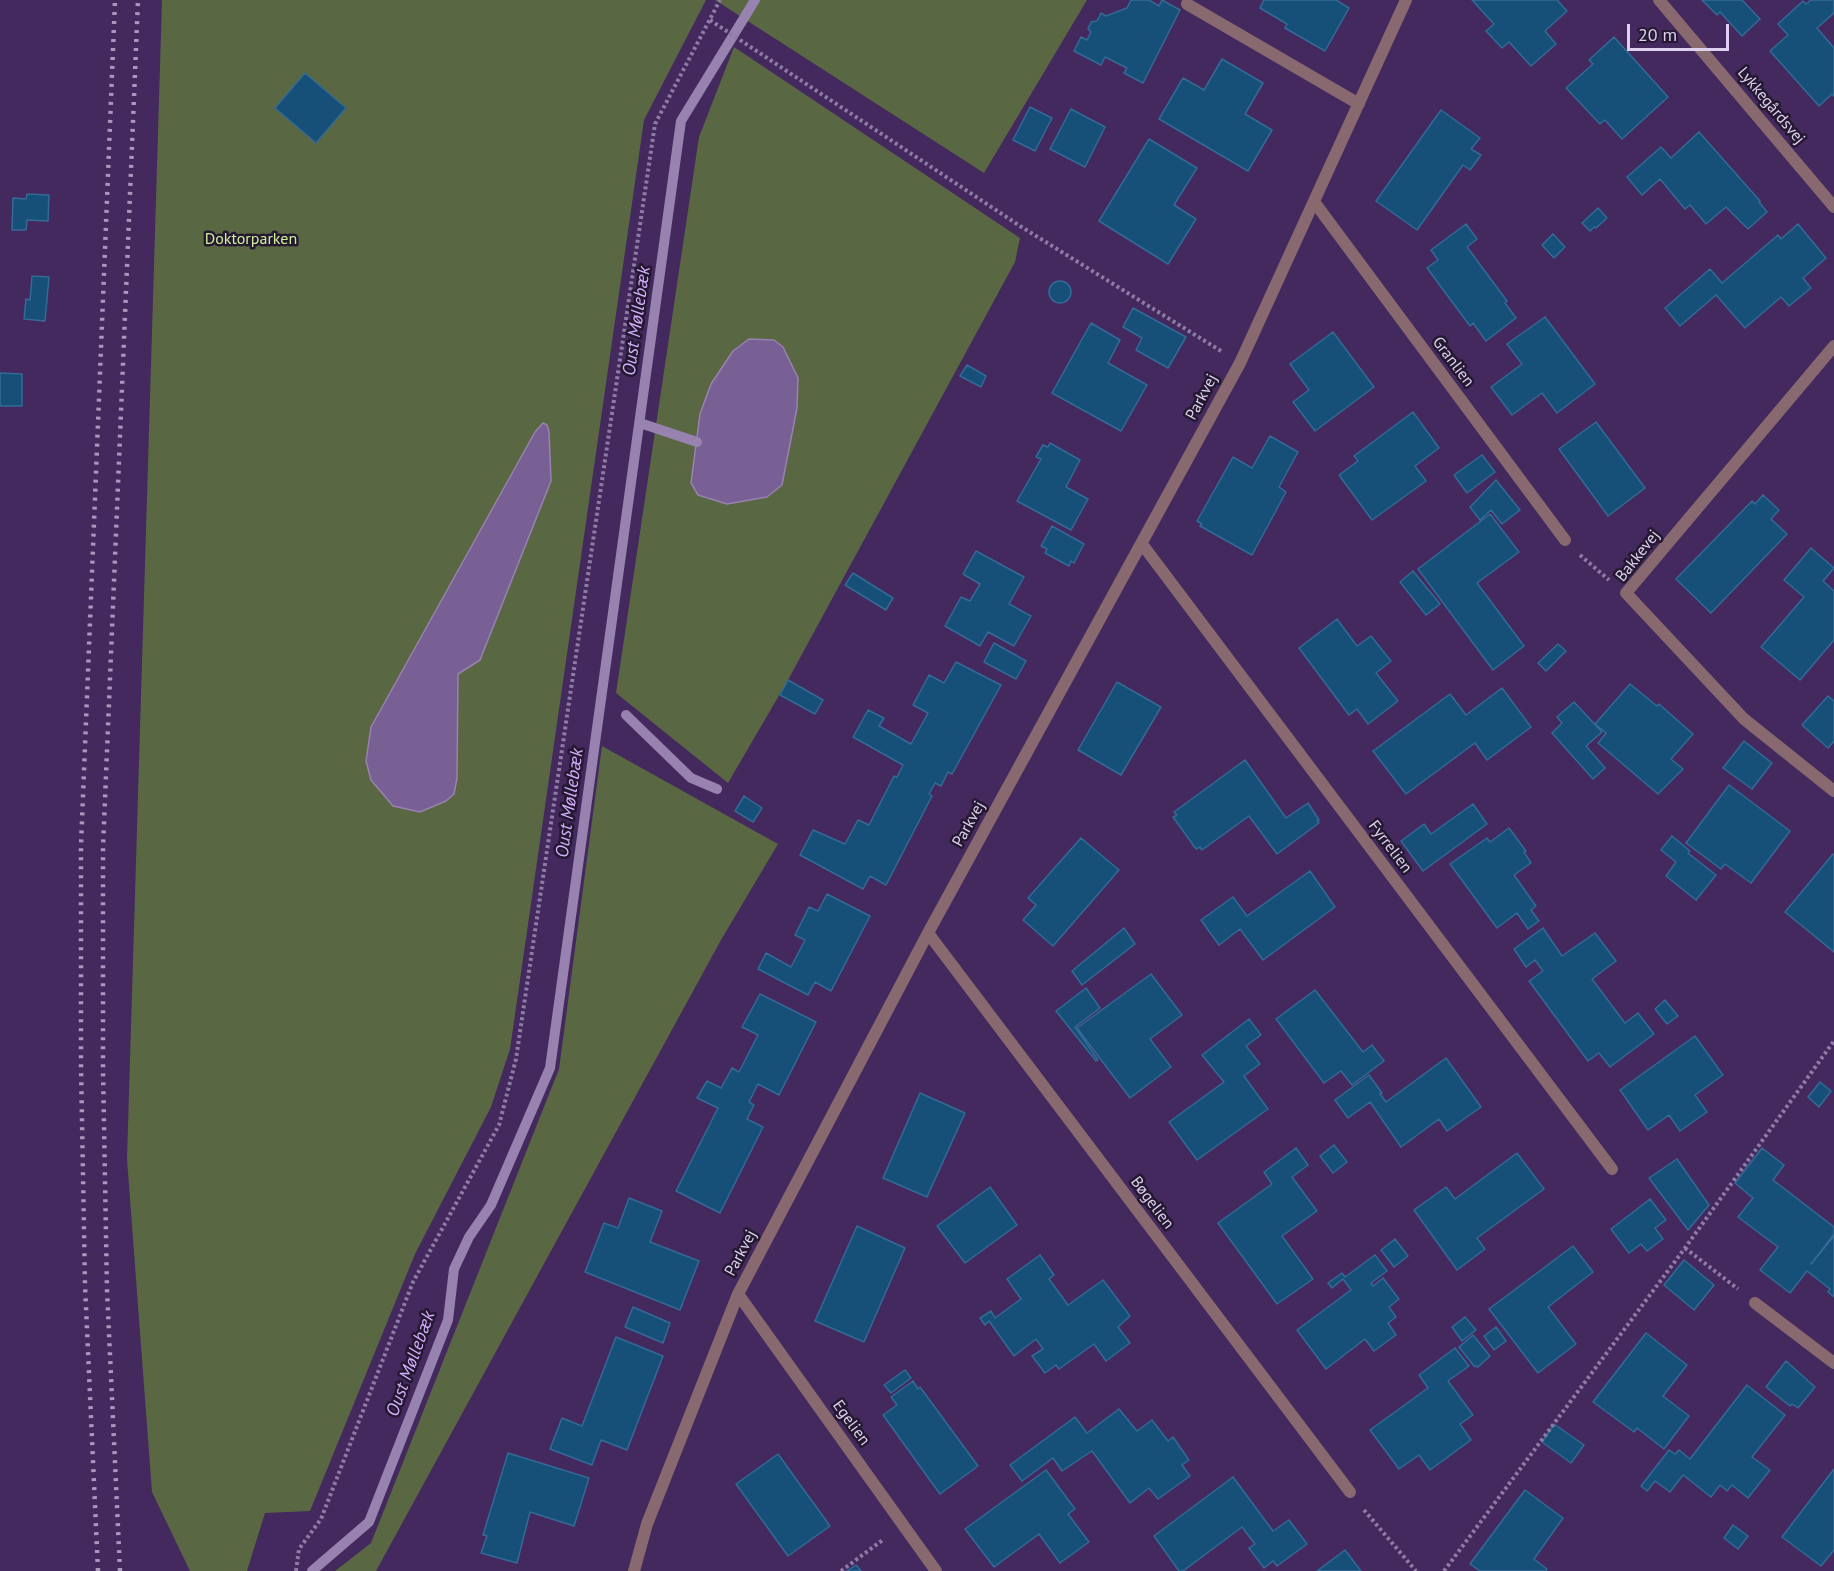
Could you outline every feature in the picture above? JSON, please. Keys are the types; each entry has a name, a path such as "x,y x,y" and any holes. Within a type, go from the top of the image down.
{"street":[{"name":"Parkvej","path":"633,1571 647,1524 738,1294 928,933 1239,363 1406,0"},
{"name":"Lykkegårdsvej","path":"1659,0 1834,207"},
{"path":"1187,4 1359,104"},
{"name":"Granlien","path":"1315,202 1565,540"},
{"name":"Bakkevej","path":"1834,346 1626,593 1744,719 1834,791"},
{"name":"Fyrrelien","path":"1142,544 1612,1169"},
{"name":"Bøgelien","path":"928,933 1350,1492"},
{"name":"Egelien","path":"738,1294 936,1571"},
{"path":"1755,1303 1834,1363"}],"path":[{"path":"296,1571 298,1549 321,1519 413,1282 499,1125 516,1059 655,124 720,0"},
{"path":"710,20 1020,226 1239,363"},
{"path":"1565,540 1589,564 1626,593"},
{"path":"1444,1571 1685,1248 1834,1041"},
{"path":"1685,1248 1755,1303"},
{"path":"1350,1492 1416,1571"},
{"path":"841,1571 903,1525"}],"green space":[{"name":"Doktorparken","path":"162,0 706,0 644,120 510,1049 491,1107 415,1254 310,1511 265,1513 247,1571 190,1571 152,1492 127,1159"},
{"path":"715,0 1087,0 984,173"},
{"path":"734,47 1020,238 1015,262 788,680 728,783 616,693 699,137"},
{"path":"602,746 778,844 721,940 376,1571 335,1571 371,1543 559,1069"}],"shaded area":[{"path":"749,339 774,340 783,347 798,378 797,408 782,485 767,497 727,504 698,495 691,483 700,414 711,384 733,351"},
{"path":"543,423 547,425 549,431 551,481 480,660 458,674 457,778 454,794 446,801 420,812 393,806 371,780 366,761 371,727 535,432"}],"building":[{"path":"1131,0 1149,0 1159,6 1162,0 1180,10 1143,83 1124,73 1127,68 1105,57 1101,65 1074,51 1081,37 1087,40 1091,32 1088,29 1091,22 1097,21 1101,13 1106,16 1127,8"},
{"path":"1264,0 1336,0 1349,8 1325,51 1285,28 1287,24 1260,8"},
{"path":"1472,0 1557,0 1567,11 1545,31 1556,44 1531,66 1509,42 1502,48 1486,31 1494,24"},
{"path":"1702,0 1742,0 1760,19 1742,36 1720,12 1717,15"},
{"path":"1811,0 1834,0 1834,13 1817,28 1834,48 1834,96 1832,94 1819,106 1770,51 1788,35 1778,24 1803,1 1806,4"},
{"path":"1614,37 1668,97 1622,139 1605,120 1600,124 1566,88 1593,64 1589,60"},
{"path":"1222,59 1263,83 1245,114 1272,130 1248,171 1159,119 1183,78 1204,90"},
{"path":"305,73 346,108 316,143 275,108"},
{"path":"1030,107 1052,118 1035,151 1013,140"},
{"path":"1071,109 1105,127 1085,167 1050,149"},
{"path":"1441,110 1480,138 1471,149 1481,155 1470,170 1463,165 1417,230 1376,201"},
{"path":"1699,132 1767,212 1748,229 1726,207 1706,224 1690,205 1685,209 1660,179 1642,195 1627,177 1661,147 1671,158"},
{"path":"1149,139 1197,168 1174,205 1196,219 1168,264 1099,221"},
{"path":"27,194 49,195 48,221 27,220 26,230 12,230 13,198 26,199"},
{"path":"1598,208 1607,218 1590,231 1582,223"},
{"path":"1466,224 1477,239 1467,247 1507,301 1505,303 1516,318 1486,341 1473,323 1470,326 1427,268 1438,260 1431,250"},
{"path":"1798,224 1826,258 1803,278 1811,288 1789,306 1781,297 1745,328 1716,295 1680,326 1665,308 1710,269 1722,283 1778,235 1781,239"},
{"path":"1553,234 1565,247 1554,258 1542,245"},
{"path":"32,276 49,277 45,321 24,319 26,299 30,300"},
{"path":"1060,281 1068,284 1071,292 1068,300 1060,303 1052,300 1049,292 1052,284"},
{"path":"1133,308 1186,337 1168,368 1136,350 1142,338 1123,327"},
{"path":"1545,317 1595,384 1557,413 1542,393 1512,415 1491,387 1522,364 1507,344"},
{"path":"1091,323 1120,340 1108,363 1147,385 1121,431 1052,393"},
{"path":"1333,332 1374,387 1315,431 1293,402 1309,390 1290,364"},
{"path":"967,365 986,376 981,387 960,376"},
{"path":"0,373 22,374 22,406 0,406"},
{"path":"1413,412 1439,448 1415,466 1426,481 1372,520 1339,475 1358,461 1354,456"},
{"path":"1596,422 1645,488 1608,516 1559,449"},
{"path":"1270,436 1298,452 1279,487 1286,492 1252,555 1200,526 1202,524 1197,521 1233,457 1252,468"},
{"path":"1050,443 1080,460 1066,487 1088,499 1071,530 1017,501 1041,459 1036,457 1043,445 1048,447"},
{"path":"1482,455 1495,472 1467,493 1454,475"},
{"path":"1496,480 1520,510 1502,524 1491,510 1480,520 1470,507"},
{"path":"1763,495 1779,510 1771,519 1787,534 1711,613 1676,579 1752,501 1755,504"},
{"path":"1490,514 1519,552 1477,583 1524,646 1493,670 1418,569"},
{"path":"1052,526 1084,544 1074,563 1071,561 1069,566 1045,553 1047,549 1041,546"},
{"path":"1811,548 1834,568 1823,581 1834,591 1834,640 1800,680 1761,647 1804,597 1784,580"},
{"path":"976,551 1024,577 1009,604 1031,616 1014,646 988,632 980,646 945,626 961,597 970,601 980,584 963,574"},
{"path":"1413,571 1440,604 1426,615 1400,582"},
{"path":"853,573 893,598 886,610 845,585"},
{"path":"1337,619 1357,646 1371,636 1391,661 1376,673 1398,701 1368,724 1357,709 1349,715 1299,648"},
{"path":"994,643 1026,661 1016,679 984,662"},
{"path":"1558,644 1566,651 1546,671 1538,663"},
{"path":"956,662 1001,685 952,774 948,772 941,786 935,783 929,794 932,796 886,885 870,876 863,889 800,855 813,830 845,844 858,820 869,825 894,776 897,777 903,765 853,737 868,710 884,718 879,726 911,744 928,713 913,705 929,675 944,683"},
{"path":"788,680 823,700 815,714 780,695"},
{"path":"1117,682 1161,707 1121,775 1078,750"},
{"path":"1630,684 1657,706 1659,704 1693,734 1671,759 1683,769 1658,794 1598,743 1606,733 1595,724"},
{"path":"1502,688 1531,727 1487,760 1475,743 1406,794 1373,751 1450,694 1466,715"},
{"path":"1828,696 1834,701 1834,741 1828,748 1802,725"},
{"path":"1574,702 1602,732 1586,746 1605,768 1593,779 1552,733 1562,723 1557,717"},
{"path":"1744,741 1772,763 1752,789 1723,768"},
{"path":"1245,760 1286,818 1308,803 1319,823 1277,854 1249,816 1202,850 1200,847 1196,849 1173,817 1177,815 1174,812"},
{"path":"1729,785 1790,831 1751,883 1725,864 1721,869 1686,843"},
{"path":"744,796 762,808 753,822 735,811"},
{"path":"1473,804 1487,824 1423,871 1401,841 1424,824 1431,834"},
{"path":"1509,828 1526,851 1524,852 1531,863 1514,875 1536,906 1531,910 1539,921 1528,929 1517,913 1497,928 1450,864 1487,838 1490,842"},
{"path":"1672,836 1690,851 1688,853 1716,875 1696,900 1666,876 1676,862 1661,850"},
{"path":"1081,838 1119,870 1053,946 1023,920 1036,905 1028,898"},
{"path":"1834,855 1834,952 1785,912"},
{"path":"1310,871 1335,907 1263,960 1240,929 1219,945 1201,920 1233,897 1247,916"},
{"path":"827,894 870,916 831,991 815,982 808,995 758,969 766,953 791,967 805,940 795,935 809,907 818,911"},
{"path":"1124,928 1135,944 1082,985 1072,971"},
{"path":"1543,928 1562,956 1595,933 1616,961 1592,979 1625,1023 1638,1013 1654,1034 1610,1067 1599,1053 1588,1061 1529,981 1543,971 1535,960 1526,967 1514,949"},
{"path":"1151,974 1182,1015 1150,1039 1171,1067 1130,1098 1077,1028"},
{"path":"1086,988 1100,1008 1075,1027 1098,1060 1096,1061 1056,1011"},
{"path":"1315,990 1363,1052 1372,1045 1384,1061 1352,1085 1341,1071 1324,1083 1276,1019"},
{"path":"760,994 816,1022 779,1095 758,1084 749,1102 754,1105 747,1119 763,1127 720,1213 676,1191 718,1108 697,1098 707,1081 721,1088 732,1068 739,1072 758,1035 742,1027"},
{"path":"1665,1000 1678,1016 1667,1024 1655,1009"},
{"path":"1249,1019 1261,1035 1246,1046 1260,1064 1244,1076 1268,1109 1197,1160 1169,1122 1224,1082 1202,1055"},
{"path":"1695,1036 1723,1075 1695,1095 1707,1112 1680,1131 1669,1115 1648,1130 1620,1090"},
{"path":"1446,1058 1481,1107 1447,1131 1439,1119 1401,1147 1370,1102 1348,1118 1335,1100 1369,1075 1386,1102"},
{"path":"1820,1082 1831,1091 1819,1107 1808,1097"},
{"path":"920,1093 965,1113 927,1197 883,1178"},
{"path":"1334,1145 1347,1162 1333,1173 1320,1156"},
{"path":"1296,1148 1308,1165 1292,1177 1317,1211 1282,1236 1313,1279 1277,1304 1218,1223 1272,1184 1264,1172"},
{"path":"1762,1148 1784,1165 1773,1180 1834,1227 1834,1234 1811,1264 1834,1236 1834,1297 1828,1292 1830,1289 1807,1271 1790,1293 1760,1270 1778,1247 1738,1217 1753,1198 1735,1183"},
{"path":"1517,1153 1544,1189 1477,1238 1485,1249 1457,1270 1414,1210 1446,1187 1455,1199"},
{"path":"1677,1159 1709,1205 1688,1230 1649,1178"},
{"path":"990,1187 1017,1225 965,1263 937,1226"},
{"path":"629,1198 662,1211 650,1242 699,1261 680,1310 585,1272 604,1223 618,1228"},
{"path":"1650,1199 1666,1220 1655,1228 1663,1239 1647,1251 1641,1244 1629,1253 1611,1229"},
{"path":"857,1226 905,1248 864,1342 815,1321"},
{"path":"1395,1239 1408,1256 1394,1267 1381,1250"},
{"path":"1573,1246 1593,1272 1548,1307 1576,1344 1538,1373 1489,1309"},
{"path":"1040,1255 1054,1275 1049,1279 1068,1305 1103,1280 1130,1316 1118,1327 1130,1343 1106,1361 1094,1344 1059,1369 1056,1365 1045,1373 1032,1356 1043,1349 1036,1339 1014,1356 989,1321 985,1325 980,1318 991,1311 995,1318 1021,1299 1007,1279"},
{"path":"1375,1255 1387,1271 1371,1283 1373,1286 1383,1278 1399,1299 1389,1307 1396,1317 1388,1323 1396,1335 1374,1351 1365,1339 1326,1369 1297,1330 1351,1290 1343,1279 1332,1288 1328,1283 1342,1273 1345,1277"},
{"path":"1684,1260 1714,1285 1694,1310 1664,1285"},
{"path":"633,1307 670,1323 663,1343 625,1327"},
{"path":"1465,1317 1476,1330 1462,1341 1452,1327"},
{"path":"1496,1327 1506,1341 1494,1350 1484,1336"},
{"path":"1646,1333 1687,1365 1663,1396 1689,1416 1664,1449 1637,1428 1634,1432 1593,1402"},
{"path":"1473,1335 1490,1356 1478,1367 1474,1366 1459,1347"},
{"path":"616,1337 663,1356 627,1450 601,1440 592,1465 550,1449 562,1418 582,1426"},
{"path":"1455,1348 1469,1366 1448,1381 1473,1415 1460,1424 1471,1440 1430,1470 1419,1455 1399,1469 1370,1430 1428,1388 1419,1375"},
{"path":"1786,1361 1815,1387 1798,1408 1792,1404 1790,1406 1766,1387"},
{"path":"905,1370 911,1378 891,1393 884,1385"},
{"path":"913,1381 918,1389 920,1387 978,1466 940,1494 883,1415 897,1405 891,1397"},
{"path":"1747,1385 1785,1415 1752,1457 1770,1470 1748,1498 1732,1485 1727,1491 1720,1485 1711,1497 1683,1475 1670,1492 1655,1481 1647,1491 1641,1486 1669,1450 1675,1454 1679,1450 1690,1459"},
{"path":"1119,1409 1137,1431 1152,1420 1168,1441 1173,1437 1189,1460 1182,1465 1190,1476 1158,1499 1149,1488 1130,1503 1092,1451 1062,1471 1053,1458 1022,1481 1010,1465 1075,1417 1087,1433"},
{"path":"1554,1424 1584,1445 1571,1463 1542,1442"},
{"path":"508,1453 589,1478 574,1526 530,1512 517,1563 481,1553 487,1536 483,1535"},
{"path":"778,1454 830,1526 788,1556 736,1484"},
{"path":"1834,1469 1834,1550 1821,1566 1782,1537"},
{"path":"1046,1470 1075,1509 1068,1514 1089,1542 1060,1563 1039,1534 994,1567 965,1529"},
{"path":"1233,1477 1273,1531 1289,1520 1307,1544 1277,1566 1273,1561 1264,1568 1249,1548 1255,1544 1242,1527 1183,1571 1179,1571 1154,1536"},
{"path":"1525,1490 1563,1518 1534,1559 1547,1569 1546,1571 1480,1571 1470,1564"},
{"path":"1733,1525 1748,1536 1738,1549 1724,1538"},
{"path":"1345,1550 1361,1571 1317,1571"},
{"path":"856,1565 861,1571 847,1571"}],"waterway":[{"name":"Oust Møllebæk","path":"312,1571 369,1522 448,1320 454,1269 469,1237 491,1205 550,1068 681,121 755,0"},
{"path":"640,423 697,442"},
{"path":"626,715 691,778 717,789"}],"railway":[{"path":"98,1571 85,1285 81,1065 81,846 115,0"},
{"path":"120,1571 107,1290 103,1069 103,848 138,0"}]}
